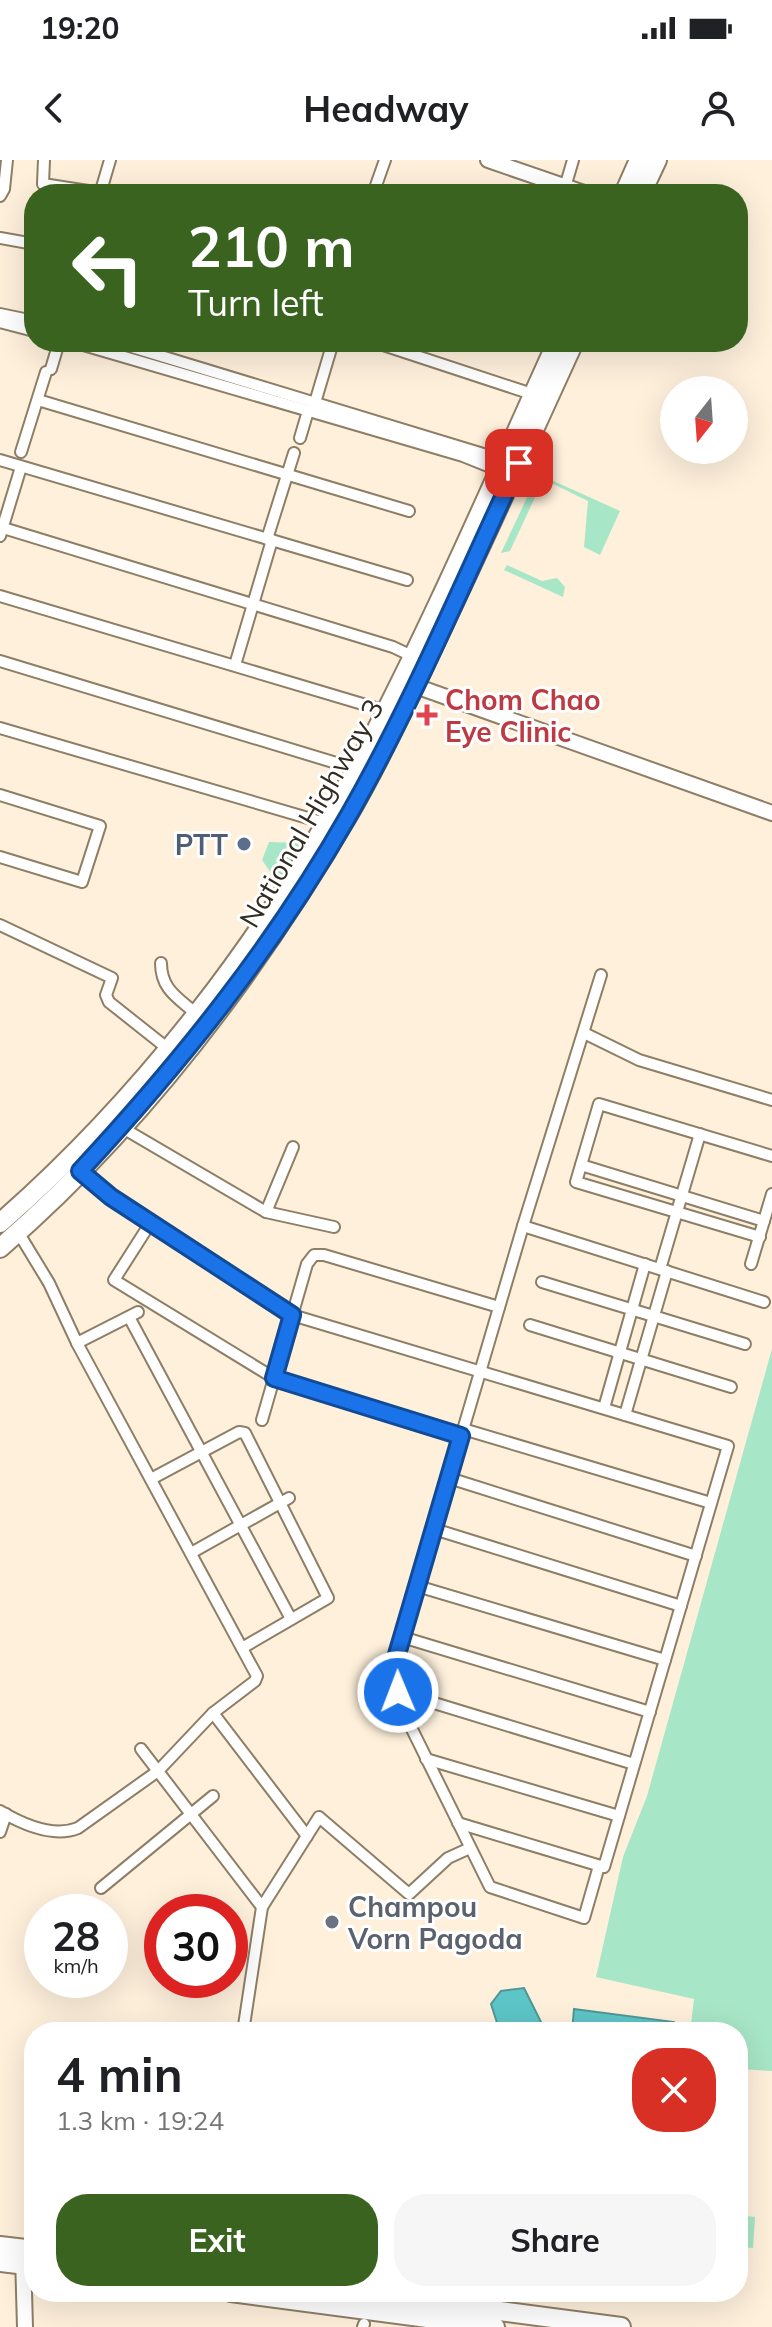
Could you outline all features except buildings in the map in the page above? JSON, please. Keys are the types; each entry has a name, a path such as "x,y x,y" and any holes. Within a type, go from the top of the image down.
{"highway":[{"path":"628,184 639,160"},
{"path":"646,184 657,160"},
{"name":"National Highway 3","path":"418,660 540,397 554,352"},
{"name":"National Highway 3","path":"0,1223 121,1127 209,1024 283,921 348,816 501,465 568,352"},
{"name":"National Highway 3","path":"0,1248 18,1232 195,1013 273,906 325,823 386,711 408,683"},
{"path":"0,2246 24,2255"},
{"path":"0,2262 24,2258"},
{"path":"294,2302 436,2323 495,2327"},
{"path":"369,2314 621,2327"}],"street":[{"path":"0,196 7,160"},
{"path":"43,184 44,160"},
{"path":"103,184 110,160"},
{"path":"377,184 385,160"},
{"path":"488,160 519,165 553,184"},
{"path":"566,184 573,160"},
{"path":"0,238 24,242"},
{"path":"0,314 24,319"},
{"path":"0,322 24,328"},
{"path":"21,452 55,352"},
{"path":"110,352 310,406"},
{"path":"145,352 501,465"},
{"path":"310,406 324,352"},
{"path":"300,438 329,352"},
{"path":"404,352 540,397"},
{"path":"38,400 409,511"},
{"path":"235,665 294,453"},
{"path":"0,460 407,580"},
{"path":"21,467 1,531 253,604 418,660"},
{"path":"0,596 386,711"},
{"path":"0,661 356,769"},
{"path":"408,683 772,813"},
{"path":"0,728 325,823"},
{"path":"0,795 100,826 82,882 0,857"},
{"path":"0,925 112,978 106,995 109,1002 167,1048"},
{"path":"161,963 161,979 165,988 195,1013"},
{"path":"599,1866 584,1918 492,1889 402,1709 393,1668 523,1226 601,975"},
{"path":"584,1033 639,1060 772,1100"},
{"path":"760,1237 576,1182 599,1104 772,1156"},
{"path":"121,1127 266,1212 334,1227"},
{"path":"625,1415 700,1134"},
{"path":"266,1212 293,1147"},
{"path":"73,1165 111,1197 292,1315 481,1369 728,1446 604,1867 458,1823"},
{"path":"581,1165 764,1221"},
{"path":"751,1264 772,1194"},
{"path":"151,1222 114,1280 274,1378 711,1503"},
{"path":"523,1226 764,1302"},
{"path":"0,1832 3,1813 48,1831 67,1833 105,1812 158,1771 213,1713 257,1680 77,1343 49,1283 18,1232"},
{"path":"262,1420 307,1264 314,1255 324,1255 499,1307"},
{"path":"604,1408 645,1264"},
{"path":"542,1282 745,1344"},
{"path":"77,1343 133,1315 291,1619"},
{"path":"530,1325 731,1387"},
{"path":"151,1479 242,1431 285,1502 328,1598 242,1648"},
{"path":"449,1478 696,1556"},
{"path":"191,1553 285,1502"},
{"path":"434,1529 681,1606"},
{"path":"417,1586 665,1660"},
{"path":"402,1637 650,1712"},
{"path":"398,1692 634,1764"},
{"path":"213,1713 307,1836"},
{"path":"141,1749 262,1907"},
{"path":"426,1759 619,1816"},
{"path":"101,1888 213,1796"},
{"path":"245,2022 262,1907 319,1817 409,1894 448,1858 470,1848"},
{"path":"25,2327 26,2302"}],"green space":[{"path":"538,474 620,511 600,555 584,547 588,501 539,477 532,491 537,493 510,551 501,553"},
{"path":"507,565 542,581 557,578 565,587 563,597 504,570"},
{"path":"269,842 301,843 277,882 262,860"},
{"path":"772,1349 772,2071 748,2070 748,2022 691,2022 694,1999 596,1977 623,1857 647,1796"},
{"path":"748,2216 755,2217 753,2248 748,2248"}],"water":[{"path":"524,1988 541,2022 497,2022 491,2004 501,1991"},
{"path":"574,2009 674,2022 573,2022"}],"place":[{"name":"Chom Chao Eye Clinic","path":"427,715"},
{"name":"PTT","path":"244,844"},
{"name":"Champou Vorn Pagoda","path":"332,1922"}],"route":[{"path":"398,1692 393,1668 461,1436 274,1378 292,1315 111,1197 80,1171 139,1108 209,1024 245,977 311,878 380,758 519,463"}]}
